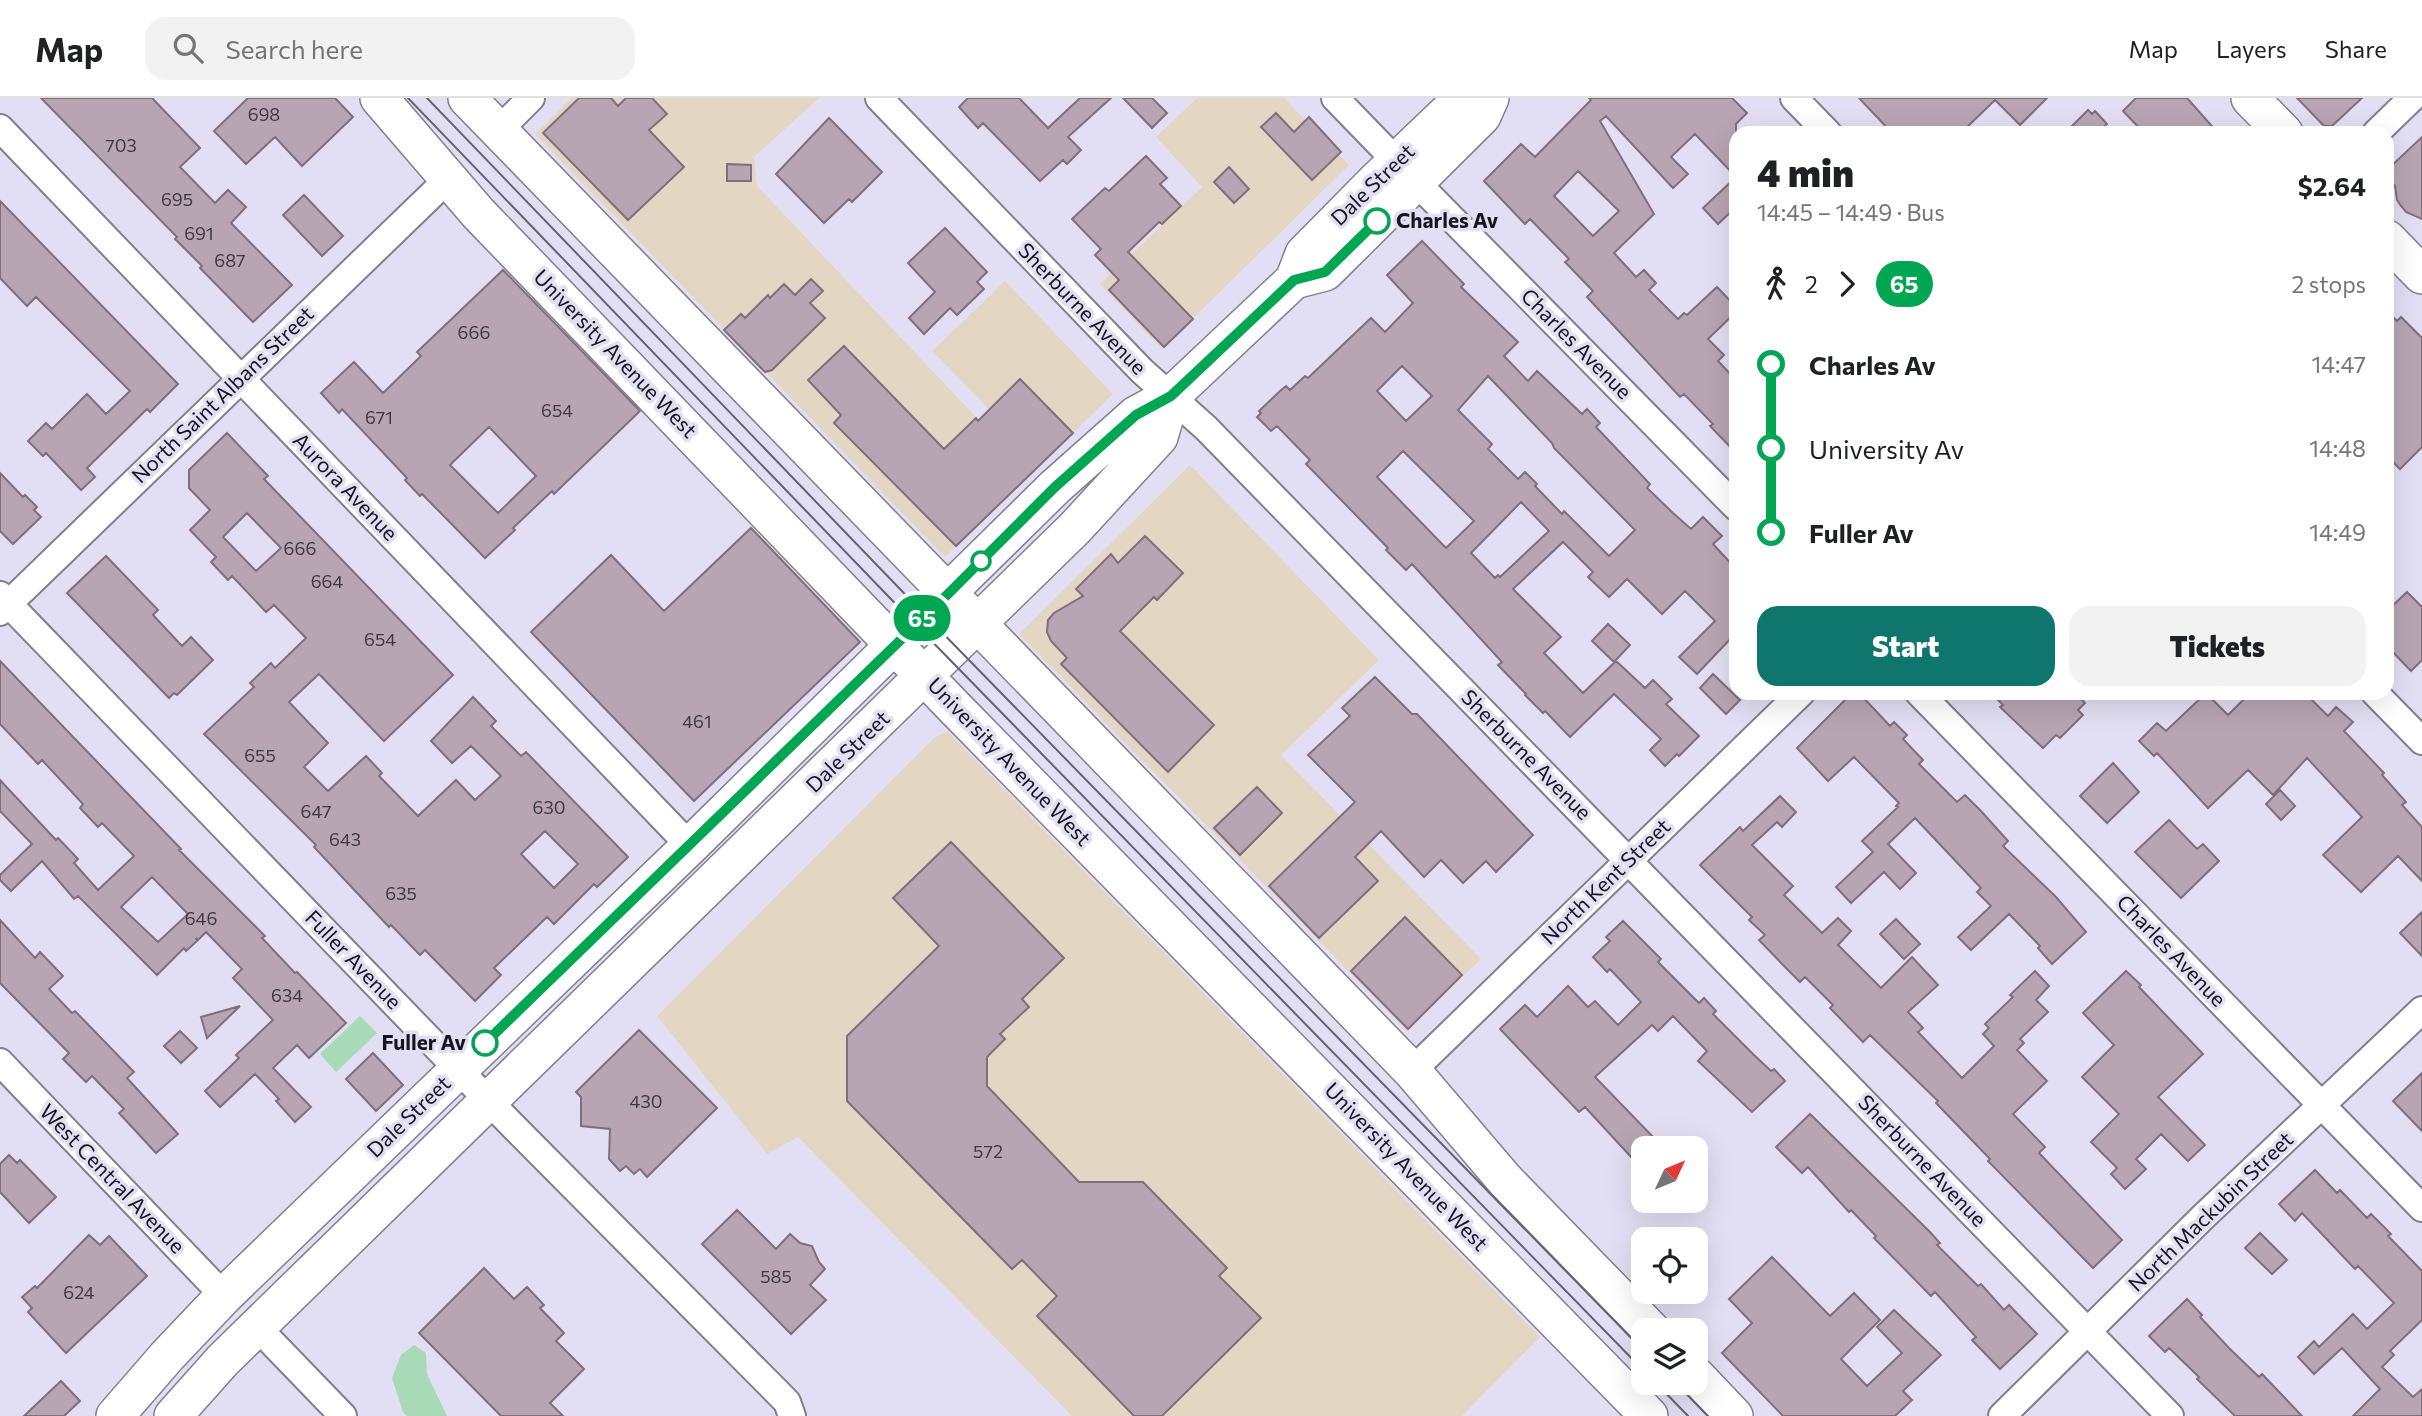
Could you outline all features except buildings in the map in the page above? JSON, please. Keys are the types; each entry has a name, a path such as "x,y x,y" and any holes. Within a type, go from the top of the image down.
{"main road":[{"name":"University Avenue West","path":"379,98 448,179 895,645 1649,1416"},
{"path":"467,98 1412,1071 1505,1180 1639,1318"},
{"name":"Dale Street","path":"115,1416 168,1354 224,1296 1075,469 1136,415 1171,396 1294,280 1325,272 1463,98"},
{"name":"Dale Street","path":"1406,171 1482,116 1490,98"},
{"path":"2250,98 2277,126"},
{"path":"2394,246 2422,275"},
{"name":"Dale Street","path":"173,1416 223,1360 977,626 1114,488 1159,437 1171,396"},
{"path":"1708,1389 1734,1416"}],"street":[{"path":"499,130 531,98"},
{"name":"Sherburne Avenue","path":"879,98 1142,372 1206,428 2170,1416"},
{"name":"Charles Avenue","path":"1335,98 1729,500"},
{"path":"1794,98 1821,126"},
{"path":"2383,126 2412,98"},
{"name":"Aurora Avenue","path":"0,128 690,846"},
{"name":"North Saint Albans Street","path":"3,603 448,179"},
{"name":"Fuller Avenue","path":"3,603 787,1402 792,1416"},
{"name":"North Kent Street","path":"1412,1071 1794,700"},
{"name":"Charles Avenue","path":"1926,700 2422,1208"},
{"path":"2382,700 2422,741"},
{"name":"North Mackubin Street","path":"2002,1416 2203,1217 2422,1010"},
{"name":"West Central Avenue","path":"0,1062 224,1296"},
{"path":"257,1327 343,1416"}],"shaded area":[{"path":"571,98 819,98 754,157 757,186 1031,475 945,557 535,134"},
{"path":"1197,98 1284,98 1349,165 1162,349 1100,284 1202,187 1156,137"},
{"path":"1005,281 1113,394 1042,463 932,351"},
{"path":"1190,465 1379,660 1281,755 1481,959 1407,1031 1019,634"},
{"path":"947,731 1540,1337 1462,1416 1072,1416 798,1137 767,1154 657,1016 934,738"}],"green space":[{"path":"360,1016 377,1033 336,1072 320,1054"},
{"path":"414,1345 426,1353 427,1374 447,1416 407,1416 403,1412 392,1378 401,1355"}],"tram line":[{"path":"408,98 915,624 1631,1358"},
{"path":"427,98 925,615 1631,1338"},
{"path":"1668,1395 1688,1416"},
{"path":"1688,1395 1708,1416"}],"bus line":[{"name":"65","path":"485,1043 690,846 1055,487 1136,415 1171,396 1294,280 1325,272 1377,221"}],"place":[{"name":"Charles Av","path":"1377,221"},
{"name":"Fuller Av","path":"485,1043"}]}
